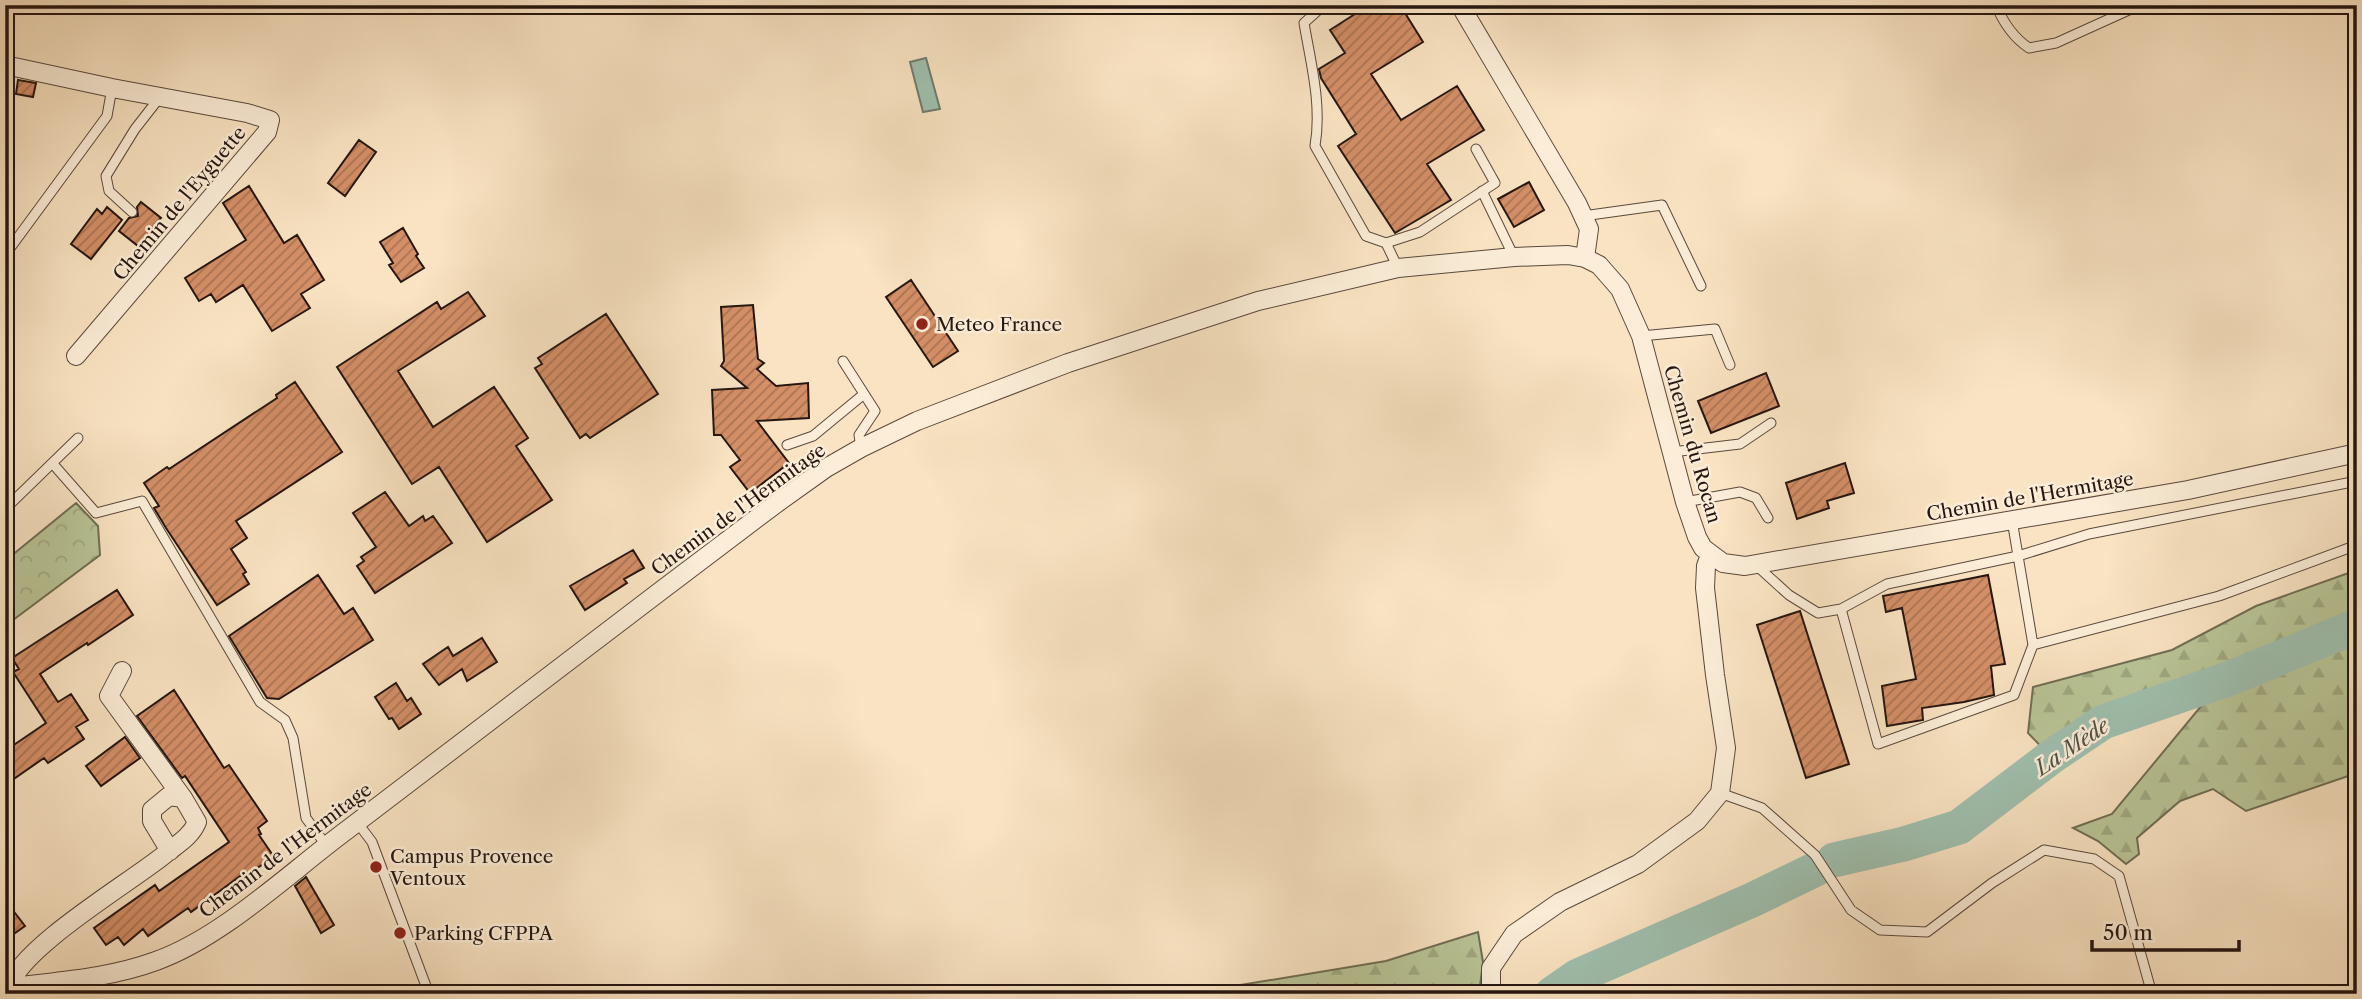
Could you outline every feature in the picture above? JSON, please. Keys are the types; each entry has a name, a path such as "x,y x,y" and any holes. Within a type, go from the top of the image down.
{"street":[{"path":"1460,5 1583,216 1589,229 1585,258"},
{"name":"Chemin de l'Eyguette","path":"5,65 247,113 270,120 267,132 76,356"},
{"name":"Chemin de l'Hermitage","path":"7,988 81,980 157,961 195,944 229,922 326,845 777,503 826,468 860,448 918,421 1069,363 1258,302 1398,268 1514,257 1568,255 1585,258"},
{"name":"Chemin du Rocan","path":"1585,258 1599,265 1620,289 1641,336 1685,502 1697,537 1710,555"},
{"name":"Chemin de l'Hermitage","path":"1710,555 1733,566 1755,564 2188,490 2357,453"},
{"path":"1491,994 1491,968 1514,934 1560,902 1638,864 1697,821 1720,793 1726,748 1705,588 1706,566 1710,555"},
{"path":"7,988 35,951 193,832 197,822 183,798 109,696 122,671"},
{"path":"170,850 152,821 152,810 169,796 183,798"}],"lane":[{"path":"1324,5 1304,23 1319,122 1315,146 1366,236 1386,243 1420,232 1494,183 1476,149"},
{"path":"1996,5 2018,41 2029,48 2056,43 2140,5"},
{"path":"5,255 107,116 112,88"},
{"path":"132,212 109,191 106,176 160,97"},
{"path":"1482,191 1514,257"},
{"path":"1583,216 1662,205 1701,286"},
{"path":"1386,243 1398,268"},
{"path":"1641,336 1715,329 1730,365"},
{"path":"842,361 875,411 859,435 860,448"},
{"path":"787,445 813,436 864,394"},
{"path":"1672,452 1740,444 1771,423"},
{"path":"5,509 78,438"},
{"path":"53,464 96,513 142,501 260,702 285,720 293,738 306,818 326,845"},
{"path":"1755,564 1788,595 1818,613 1841,609 1887,584 2018,556 2089,534 2357,481"},
{"path":"1685,502 1740,492 1756,498 1768,518"},
{"path":"1841,609 1878,744 2014,695 2032,645 2012,520"},
{"path":"2032,645 2220,596 2357,545"},
{"path":"1720,793 1762,807 1815,855 1851,910 1880,930 1927,932 1992,883 2044,849 2094,859 2119,876 2152,994"},
{"path":"357,822 372,842 429,994"},
{"path":"2348,994 2357,990"}],"green space":[{"path":"76,503 98,526 100,555 5,626 5,561"},
{"path":"2357,570 2357,773 2246,811 2213,789 2180,801 2137,838 2139,854 2126,864 2098,841 2073,828 2112,814 2221,682 2103,722 2051,757 2028,733 2033,687 2172,650 2256,606"},
{"path":"1478,932 1483,962 1479,994 1186,994 1386,961"}],"shaded area":[{"path":"926,58 940,109 923,112 910,62"}],"building":[{"path":"1349,5 1400,5 1423,42 1371,74 1401,120 1457,86 1484,130 1427,164 1451,200 1395,233 1338,146 1356,134 1321,78 1319,69 1345,53 1330,30 1355,14"},
{"path":"18,80 36,83 33,97 16,94"},
{"path":"359,140 376,152 345,196 328,183"},
{"path":"1529,182 1544,210 1514,227 1498,199"},
{"path":"249,186 284,243 297,235 324,280 301,294 310,308 272,331 243,285 216,302 211,294 199,301 185,278 246,240 223,203"},
{"path":"141,202 161,218 138,246 119,231 129,218 138,216 137,207"},
{"path":"107,207 122,220 91,259 71,244 97,209 102,214"},
{"path":"403,228 424,268 401,282 389,265 393,263 380,242"},
{"name":"Meteo France","path":"911,280 958,351 933,367 886,297"},
{"path":"468,292 485,316 398,371 433,427 494,387 528,438 516,446 552,500 487,542 439,467 412,484 337,367 437,302 441,309"},
{"path":"753,305 758,359 764,363 757,369 776,386 808,383 809,418 757,421 789,463 750,493 730,467 740,460 721,435 714,435 712,390 747,388 721,366 724,361 721,307"},
{"path":"606,314 658,394 590,438 586,434 580,438 535,368 542,364 538,358"},
{"path":"1766,373 1779,406 1711,433 1698,401"},
{"path":"295,382 342,452 236,521 247,538 231,549 246,572 243,574 249,584 217,605 154,508 159,506 144,483 277,398 276,395"},
{"path":"1845,463 1854,493 1827,501 1829,508 1797,519 1786,483"},
{"path":"385,492 409,526 423,516 425,521 433,516 452,543 375,593 357,566 364,561 361,557 376,547 353,513"},
{"path":"633,550 644,568 624,579 627,583 585,610 570,586"},
{"path":"318,575 344,614 353,608 373,640 279,699 267,698 229,636"},
{"path":"1988,575 2005,664 1991,666 1994,695 1922,708 1923,720 1887,726 1882,686 1916,679 1902,608 1886,612 1883,596"},
{"path":"117,590 133,615 40,674 58,702 71,694 88,720 76,727 84,739 48,763 44,758 5,785 5,751 46,723 13,672 19,669 12,658"},
{"path":"1800,611 1849,764 1806,778 1757,625"},
{"path":"482,638 497,662 467,681 462,669 439,685 423,664 448,647 453,656"},
{"path":"396,683 407,701 411,698 421,714 399,729 375,697"},
{"path":"174,690 224,768 229,765 267,821 258,828 261,834 259,835 274,857 245,876 243,874 191,912 188,908 148,936 143,929 124,945 118,937 106,945 94,928 155,885 159,891 229,842 185,776 182,778 137,716"},
{"path":"125,737 140,758 101,786 86,766"},
{"path":"306,877 334,925 321,933 295,886"},
{"path":"5,900 25,926 5,940"}],"waterway":[{"name":"La Mède","path":"1834,860 1904,844 1959,827 2051,757 2103,722 2228,679 2357,626"},
{"name":"La Mède","path":"1552,994 1578,976 1816,869"}],"place":[{"name":"Meteo France","path":"922,324"},
{"name":"Campus Provence Ventoux","path":"376,867"},
{"name":"Parking CFPPA","path":"400,933"}]}
